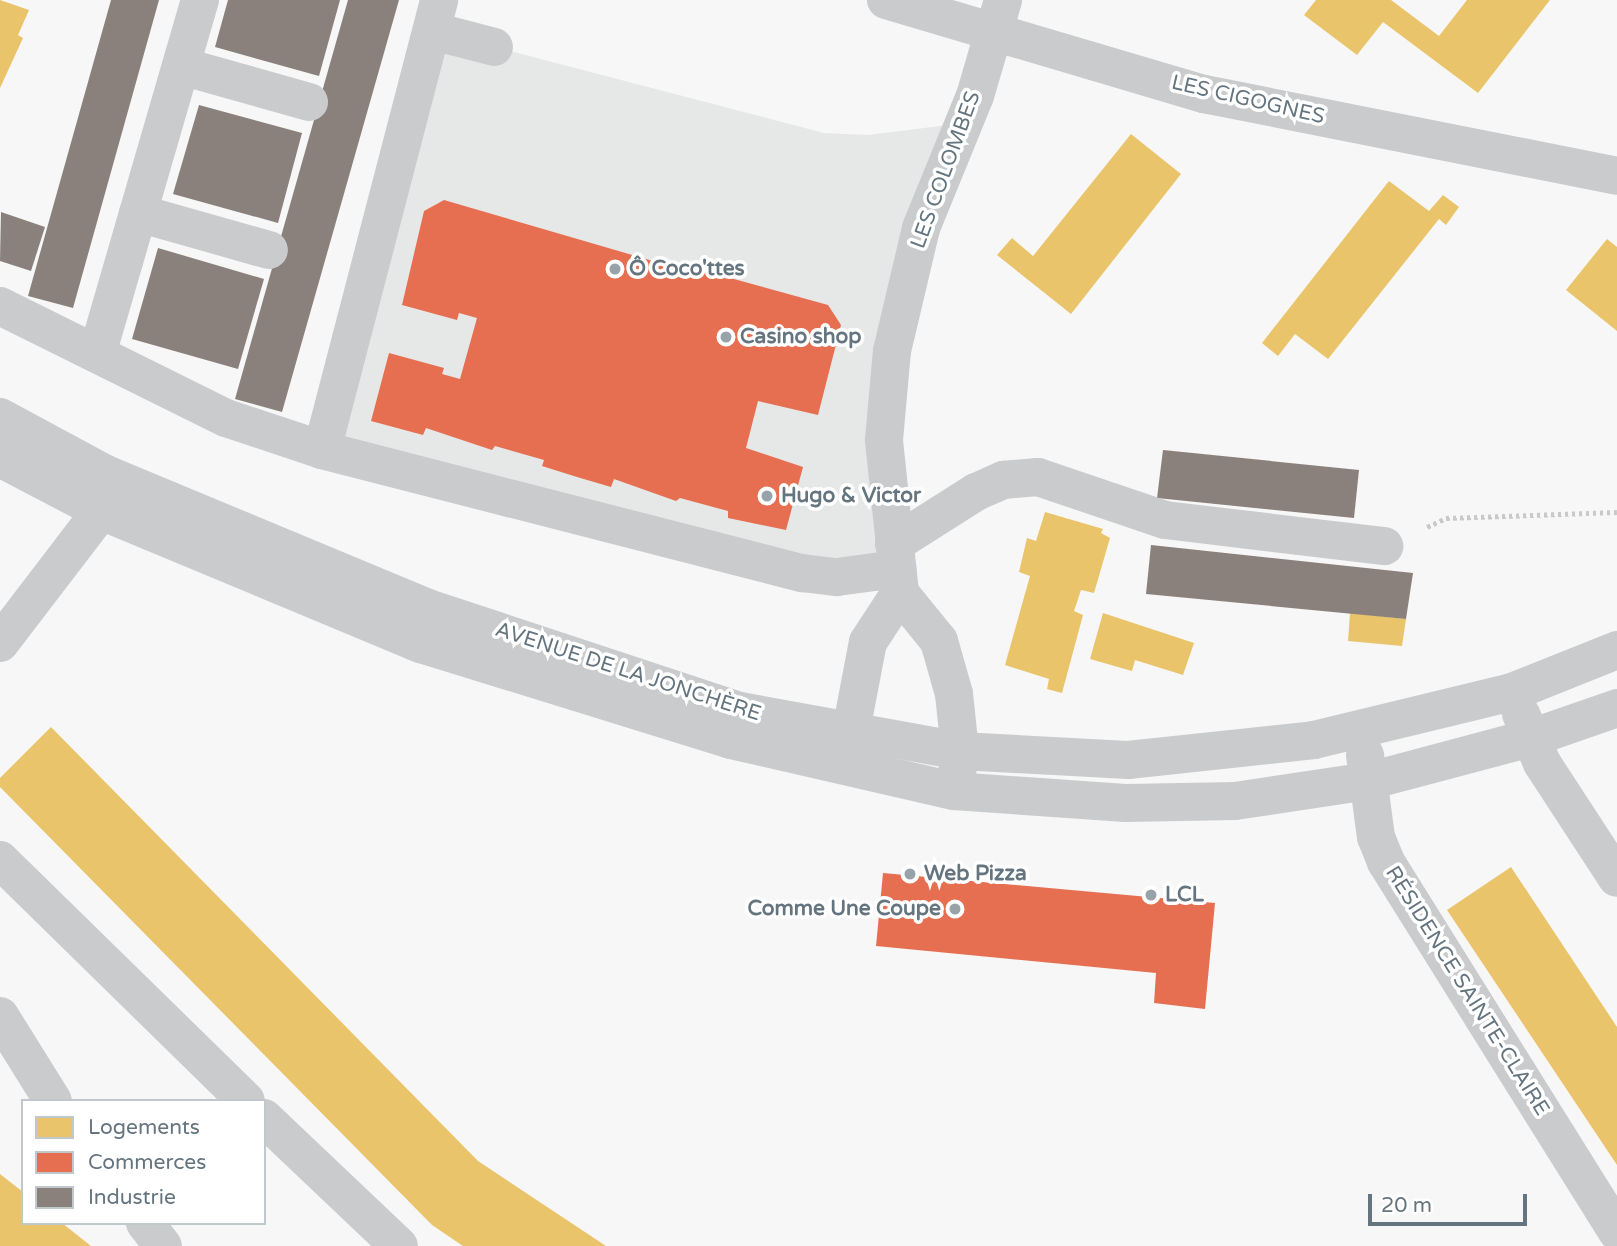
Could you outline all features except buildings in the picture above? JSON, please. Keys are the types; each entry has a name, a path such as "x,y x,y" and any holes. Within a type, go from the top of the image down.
{"street":[{"path":"97,351 200,0"},
{"name":"LES CIGOGNES","path":"886,0 998,16 1204,94 1617,176"},
{"path":"322,450 436,15 494,47"},
{"name":"LES COLOMBES","path":"897,568 884,440 892,351 921,228 975,96 998,16"},
{"path":"181,66 309,102"},
{"path":"138,213 269,250"},
{"path":"0,306 97,351 226,418 322,450 802,573 836,577 897,568"},
{"name":"AVENUE DE LA JONCHÈRE","path":"0,417 106,474 428,608 740,711 954,791 1126,803 1235,801 1369,781 1531,738 1617,708"},
{"name":"AVENUE DE LA JONCHÈRE","path":"0,457 101,511 421,645 731,740 848,750 960,751 1128,760 1361,732 1512,692 1617,650"},
{"path":"0,643 101,511 106,474"},
{"path":"848,750 867,642 897,568 976,492 1003,480 1038,477 1165,520 1384,546"},
{"path":"897,568 939,640 954,694 960,751 954,791"},
{"path":"1512,692 1542,763 1617,878"},
{"name":"RÉSIDENCE SAINTE-CLAIRE","path":"1361,732 1376,837 1386,862 1617,1232"},
{"path":"0,860 244,1099"},
{"path":"0,1016 52,1099"},
{"path":"266,1120 399,1246"},
{"path":"147,1225 163,1246"}],"path":[{"path":"1384,546 1446,518 1617,512"}],"shaded area":[{"path":"433,31 824,133 868,135 964,123 892,351 897,569 837,577 322,450"}],"place":[{"name":"Ô Coco'ttes","path":"615,269"},
{"name":"Casino shop","path":"726,337"},
{"name":"Hugo & Victor","path":"767,496"},
{"name":"Web Pizza","path":"910,874"},
{"name":"LCL","path":"1151,895"},
{"name":"Comme Une Coupe","path":"955,909"}]}
